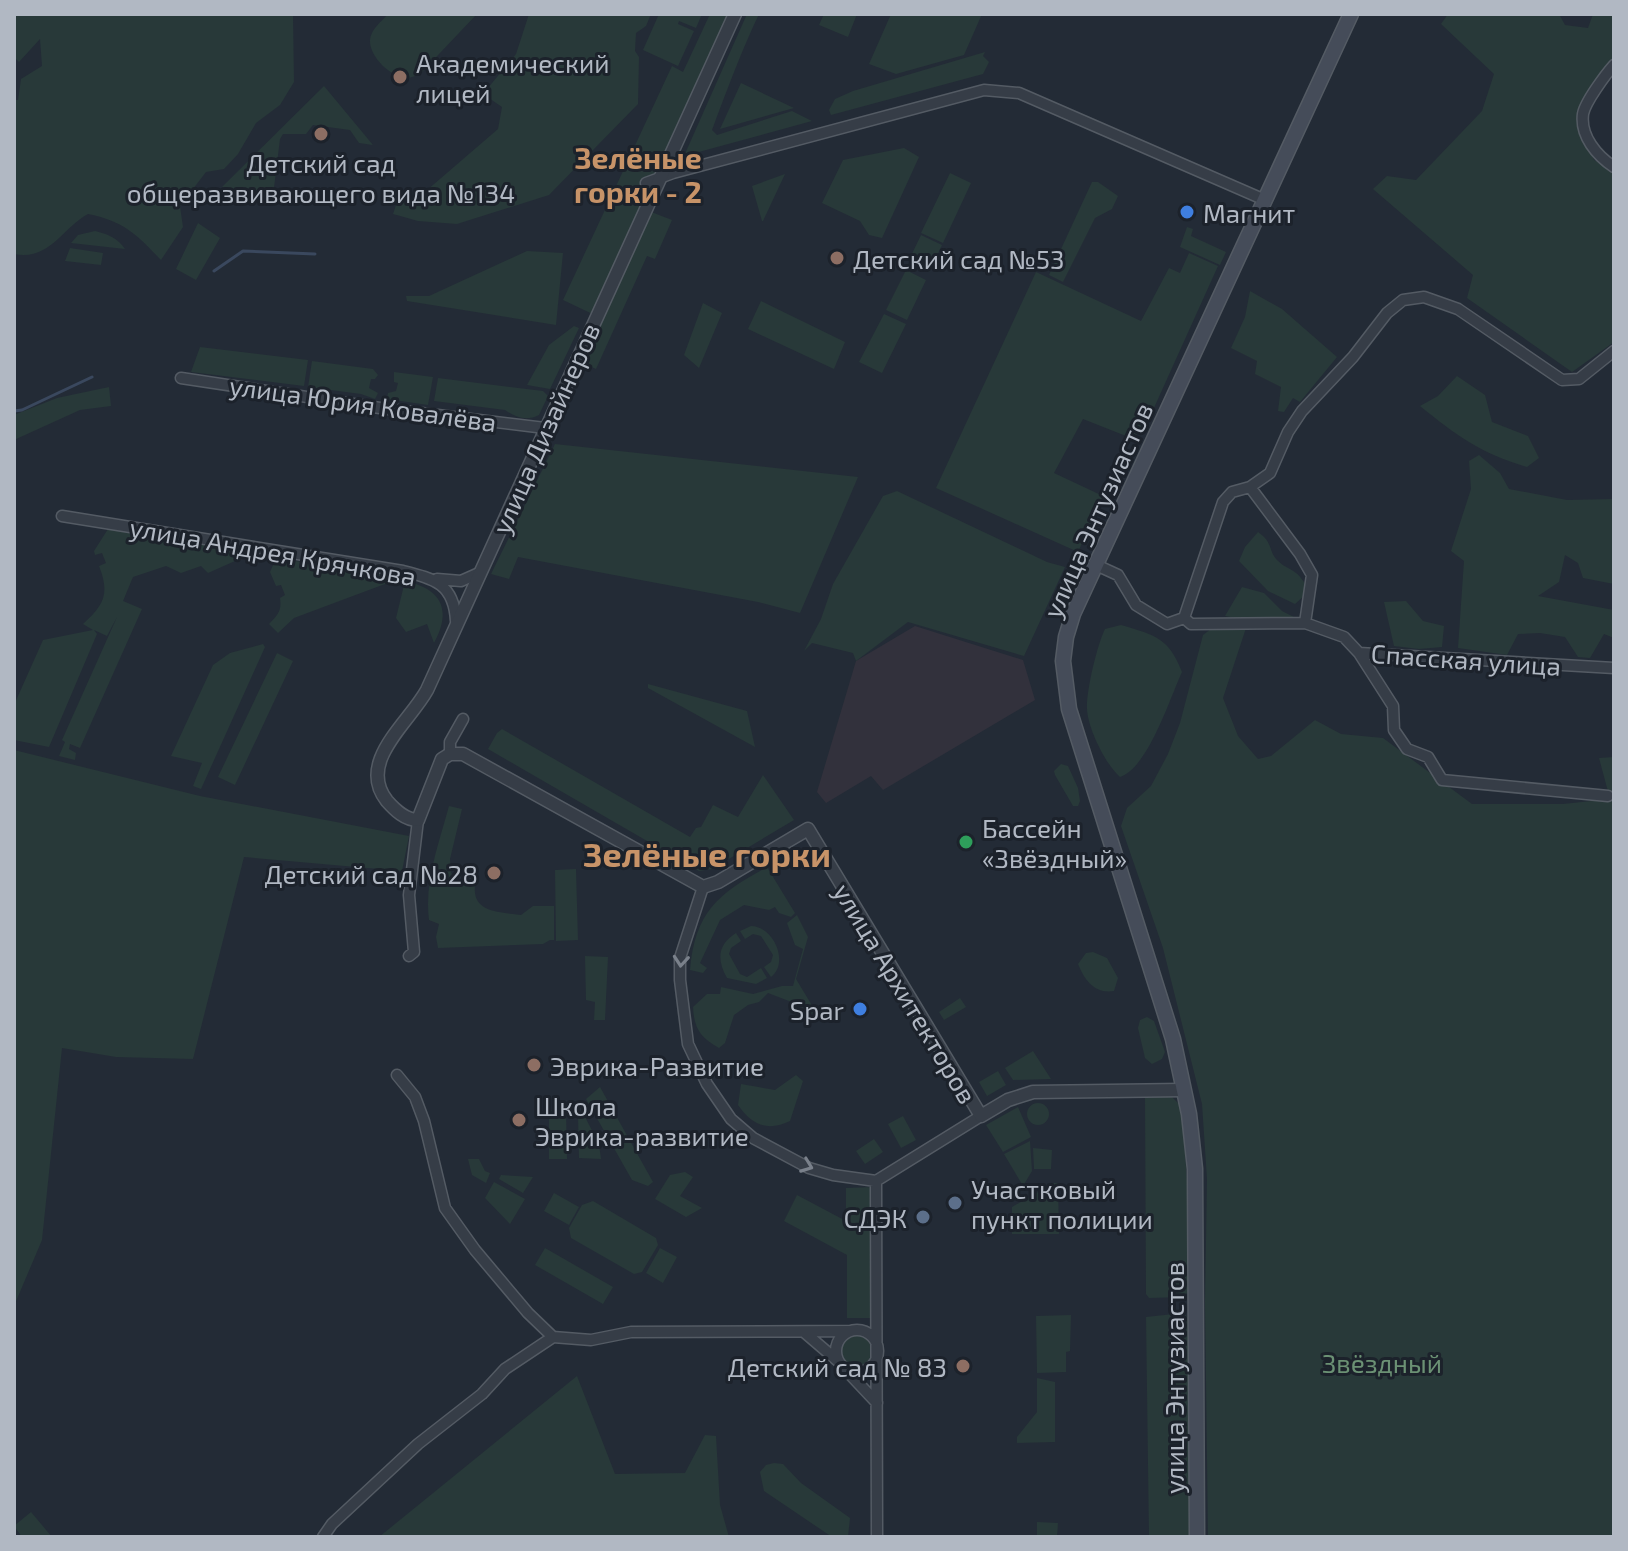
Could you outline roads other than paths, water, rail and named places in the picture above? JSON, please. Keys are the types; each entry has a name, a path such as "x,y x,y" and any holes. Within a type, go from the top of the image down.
{"main road":[{"name":"улица Энтузиастов","path":"1198,1534 1195,1169 1183,1090 1173,1039 1066,694 1063,661 1066,637 1094,564 1351,14"}],"street":[{"name":"улица Дизайнеров","path":"418,820 405,817 383,796 377,778 383,751 420,704 652,181 735,14"},
{"path":"1614,65 1583,113 1585,132 1597,156 1614,167"},
{"path":"652,181 994,89 1019,93 1265,200"},
{"path":"1184,618 1216,514 1227,496 1250,487 1270,473 1288,432 1302,411 1353,357 1387,313 1403,300 1424,297 1458,309 1555,377 1570,380 1587,374 1614,351"},
{"name":"улица Юрия Ковалёва","path":"181,378 380,408 545,428"},
{"path":"1250,487 1312,575 1305,623"},
{"name":"улица Андрея Крячкова","path":"62,516 431,578 452,597 456,621"},
{"name":"Спасская улица","path":"1094,564 1118,575 1136,605 1167,624 1184,618 1191,624 1305,623 1344,637 1359,653 1614,668"},
{"path":"431,578 461,581 479,573"},
{"path":"1359,653 1393,706 1394,730 1407,749 1428,757 1442,780 1608,796"},
{"path":"450,754 450,742 463,719"},
{"path":"409,956 414,952 410,874 418,820 442,759 450,754 463,754 475,760 703,887 682,947 680,980 688,1044 707,1084 731,1119 753,1138 787,1158 833,1175 876,1181 877,1537"},
{"name":"улица Архитекторов","path":"703,887 718,882 808,829 981,1116"},
{"path":"397,1075 415,1097 424,1121 445,1208 519,1303 553,1337"},
{"name":"улица Архитекторов","path":"876,1181 1008,1100 1033,1092 1183,1090"},
{"path":"850,1331 842,1336 836,1353 841,1365 855,1372 867,1370 875,1362 878,1350 873,1337 864,1331"},
{"path":"323,1537 332,1524 418,1444 482,1394 505,1369 553,1337 591,1340 631,1332 878,1332"},
{"path":"804,1332 877,1403"}],"waterway":[{"path":"214,271 243,251 315,254"},
{"path":"14,411 92,377"}],"place":[{"name":"Академический лицей","path":"400,77"},
{"name":"Детский сад общеразвивающего вида №134","path":"321,134"},
{"name":"Магнит","path":"1187,212"},
{"name":"Детский сад №53","path":"837,258"},
{"name":"Бассейн «Звёздный»","path":"966,842"},
{"name":"Детский сад №28","path":"494,873"},
{"name":"Spar","path":"860,1009"},
{"name":"Эврика-Развитие","path":"534,1065"},
{"name":"Школа Эврика-развитие","path":"519,1120"},
{"name":"Участковый пункт полиции","path":"955,1203"},
{"name":"СДЭК","path":"923,1217"},
{"name":"Детский сад № 83","path":"963,1366"}],"district":[{"name":"Зелёные горки - 2","path":"638,174"},
{"name":"Зелёные горки","path":"707,853"}],"park label":[{"name":"Звёздный","path":"1382,1362"}]}
